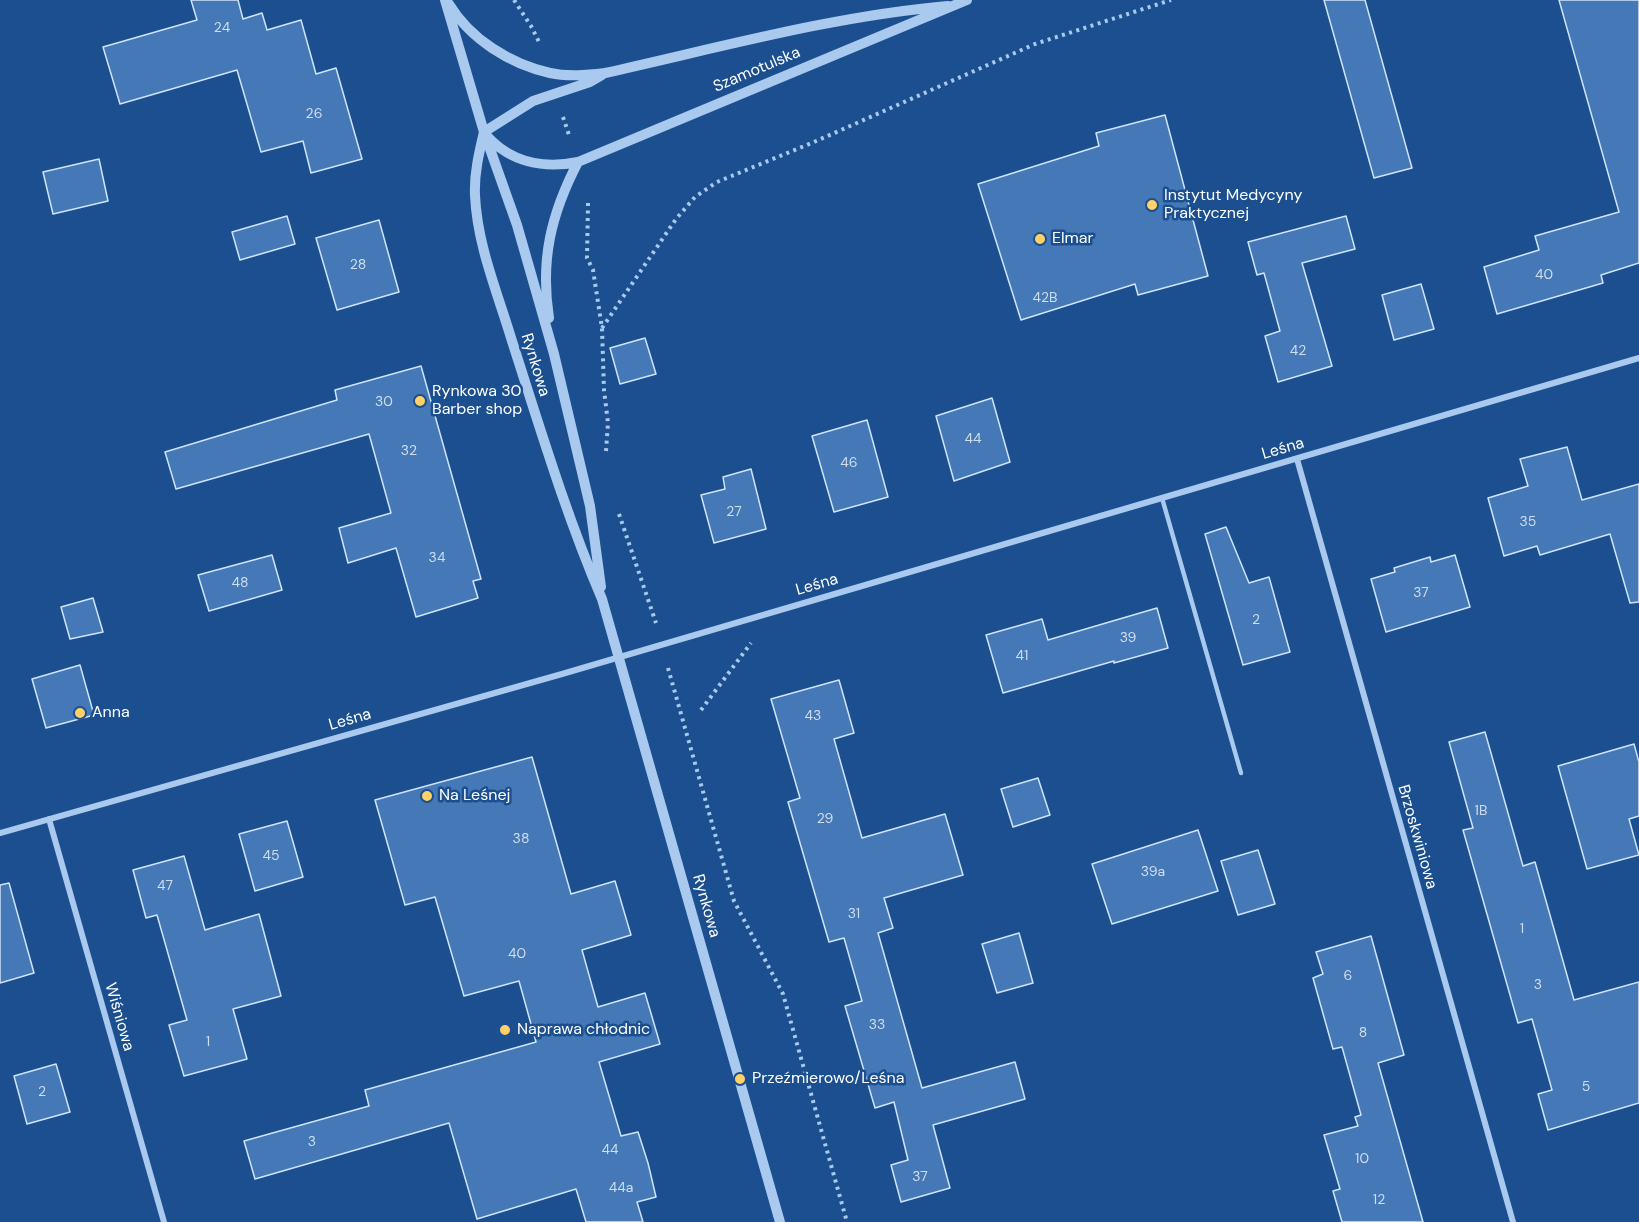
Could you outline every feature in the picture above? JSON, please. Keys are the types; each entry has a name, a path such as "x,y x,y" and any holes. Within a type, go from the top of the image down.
{"street":[{"name":"Szamotulska","path":"446,0 471,32 494,50 550,74 574,75 605,73 847,21 948,6"},
{"name":"Rynkowa","path":"446,0 484,132 517,225 554,354 590,506 602,599"},
{"name":"Szamotulska","path":"605,73 590,82 533,101 484,132 504,152 528,162 547,165 578,162 967,0"},
{"name":"Rynkowa","path":"484,132 475,178 480,232 540,429 578,541 602,599 780,1222"},
{"path":"554,354 548,312 547,255 555,211 578,162"},
{"name":"Leśna","path":"0,832 619,657 1639,357"},
{"name":"Brzoskwiniowa","path":"1297,459 1513,1222"},
{"name":"Wiśniowa","path":"49,819 164,1222"}],"lane":[{"path":"1162,498 1241,773"}],"path":[{"path":"514,0 541,46"},
{"path":"602,328 676,219 695,197 717,182 814,142 1035,44 1171,0"},
{"path":"562,114 572,145"},
{"path":"587,197 589,208 587,258 593,270 602,328 603,390 608,423 607,460"},
{"path":"618,512 652,611"},
{"path":"701,710 754,639"},
{"path":"668,671 734,902 783,994 847,1222"}],"building":[{"path":"191,0 238,0 243,19 262,13 267,30 301,20 316,74 336,68 362,159 311,173 303,141 261,152 237,70 120,104 103,47 197,20"},
{"path":"1324,0 1365,0 1412,168 1374,178"},
{"path":"1559,0 1639,0 1639,263 1601,275 1603,283 1497,314 1484,267 1539,250 1535,236 1619,212"},
{"path":"1165,115 1208,276 1138,295 1135,284 1021,320 978,184 1099,146 1096,133"},
{"path":"99,159 108,201 53,214 43,172"},
{"path":"287,216 295,244 240,260 232,232"},
{"path":"1346,216 1355,249 1302,263 1332,366 1278,382 1265,336 1280,331 1264,273 1257,275 1248,242"},
{"path":"379,220 399,292 337,310 316,238"},
{"path":"1421,284 1434,329 1394,340 1382,295"},
{"path":"645,338 656,374 620,384 610,348"},
{"path":"421,366 481,579 473,581 478,598 416,617 396,548 348,563 339,528 391,513 369,434 176,489 165,452 337,400 335,390"},
{"path":"992,398 1010,462 954,481 936,416"},
{"path":"867,420 888,497 834,512 812,436"},
{"path":"1567,447 1582,500 1639,484 1639,602 1630,603 1610,534 1540,555 1537,546 1504,556 1488,498 1528,486 1520,459"},
{"path":"751,469 766,529 714,543 701,495 725,489 723,477"},
{"path":"1226,527 1249,583 1269,577 1290,652 1243,665 1205,534"},
{"path":"272,555 282,590 209,611 198,575"},
{"path":"1455,555 1470,607 1386,632 1371,579 1395,572 1394,568 1430,557 1431,562"},
{"path":"93,598 103,632 70,639 61,607"},
{"path":"1157,608 1168,648 1003,693 986,635 1042,619 1048,640"},
{"path":"80,665 94,715 46,728 32,679"},
{"path":"839,680 854,733 834,739 862,838 945,814 963,875 884,898 893,928 878,933 922,1088 1015,1062 1025,1099 933,1125 950,1188 901,1202 891,1165 908,1160 894,1102 875,1108 845,1006 862,1001 844,938 829,942 788,802 800,798 771,699"},
{"path":"1485,732 1523,866 1535,862 1574,1000 1639,982 1639,1103 1548,1130 1538,1094 1552,1090 1532,1019 1518,1023 1463,830 1473,828 1449,742"},
{"path":"1634,744 1639,762 1639,816 1629,819 1639,855 1587,869 1558,766"},
{"path":"532,757 571,894 615,881 631,935 582,950 598,1007 645,993 660,1044 599,1062 621,1136 638,1132 648,1163 656,1197 637,1202 643,1222 586,1222 576,1189 477,1219 449,1123 255,1179 244,1141 369,1106 365,1090 536,1042 519,981 464,996 435,897 405,905 375,800"},
{"path":"1038,778 1050,815 1013,827 1001,789"},
{"path":"287,821 303,877 255,891 239,834"},
{"path":"1198,830 1218,891 1112,924 1092,864"},
{"path":"1258,850 1275,904 1238,915 1221,861"},
{"path":"184,856 205,930 259,914 281,996 233,1009 247,1059 184,1076 169,1025 187,1020 157,915 146,918 133,870"},
{"path":"9,883 34,973 0,983 0,885"},
{"path":"1019,933 1033,983 997,993 982,944"},
{"path":"1371,936 1404,1055 1378,1063 1423,1222 1342,1222 1333,1191 1340,1189 1324,1135 1358,1126 1355,1117 1361,1115 1342,1047 1333,1049 1313,978 1323,974 1316,952"},
{"path":"56,1064 70,1112 27,1124 14,1076"}],"place":[{"name":"Instytut Medycyny Praktycznej","path":"1152,205"},
{"name":"Elmar","path":"1040,239"},
{"name":"Rynkowa 30 Barber shop","path":"420,401"},
{"name":"Anna","path":"80,713"},
{"name":"Na Leśnej","path":"427,796"},
{"name":"Naprawa chłodnic","path":"505,1030"},
{"name":"Przeźmierowo/Leśna","path":"740,1079"}]}
